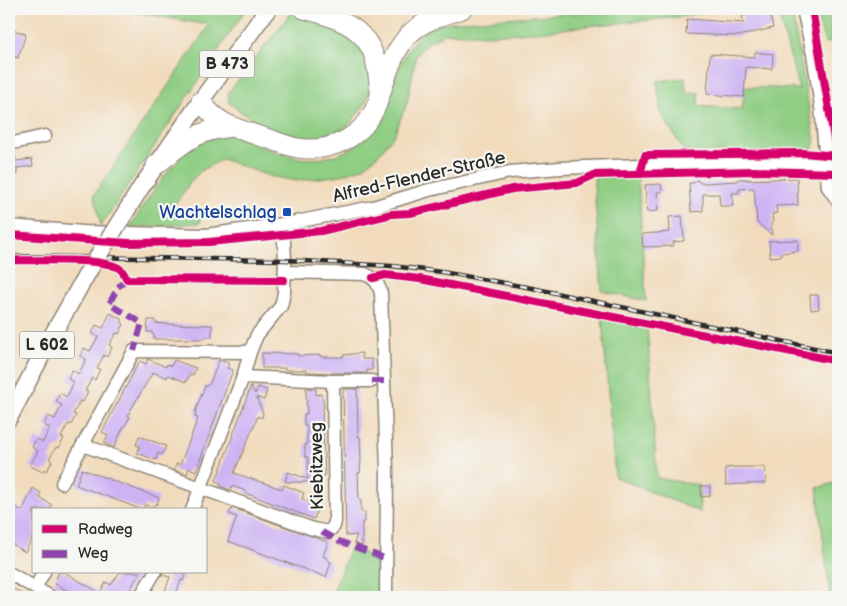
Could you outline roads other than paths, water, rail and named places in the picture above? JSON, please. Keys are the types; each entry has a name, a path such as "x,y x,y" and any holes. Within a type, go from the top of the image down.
{"highway":[{"path":"304,9 329,15 354,28 373,53 380,93"},
{"path":"203,98 214,116 231,127 288,146 318,149 338,144 354,135 373,114 392,61 407,37 430,20 462,9"},
{"path":"203,98 268,139"},
{"path":"156,165 190,138 205,132 231,127"}],"main road":[{"name":"B 473","path":"203,98 268,9"},
{"name":"L 602","path":"9,418 88,272 142,186 203,98"}],"street":[{"path":"803,9 813,54 832,165 828,187 838,201"},
{"path":"821,106 838,104"},
{"path":"9,144 45,136"},
{"name":"Alfred-Flender-Straße","path":"9,226 83,232 206,235 283,224 372,207 429,190 510,172 560,168 748,161 832,165"},
{"path":"193,508 257,335 281,306 285,272 283,224"},
{"path":"285,272 365,274 373,278 378,284 381,293 387,471 386,597"},
{"path":"62,482 134,351 250,352"},
{"path":"243,377 333,382 372,381"},
{"name":"Kiebitzweg","path":"201,488 313,529 328,532 332,530 335,521 333,382"},
{"path":"83,445 201,488"},
{"path":"9,573 51,597"},
{"path":"35,588 43,574"},
{"path":"140,597 154,574"}],"railway":[{"path":"9,256 285,260 392,266 442,272 532,288 838,353"}],"place":[{"name":"Wachtelschlag","path":"287,212"}]}
